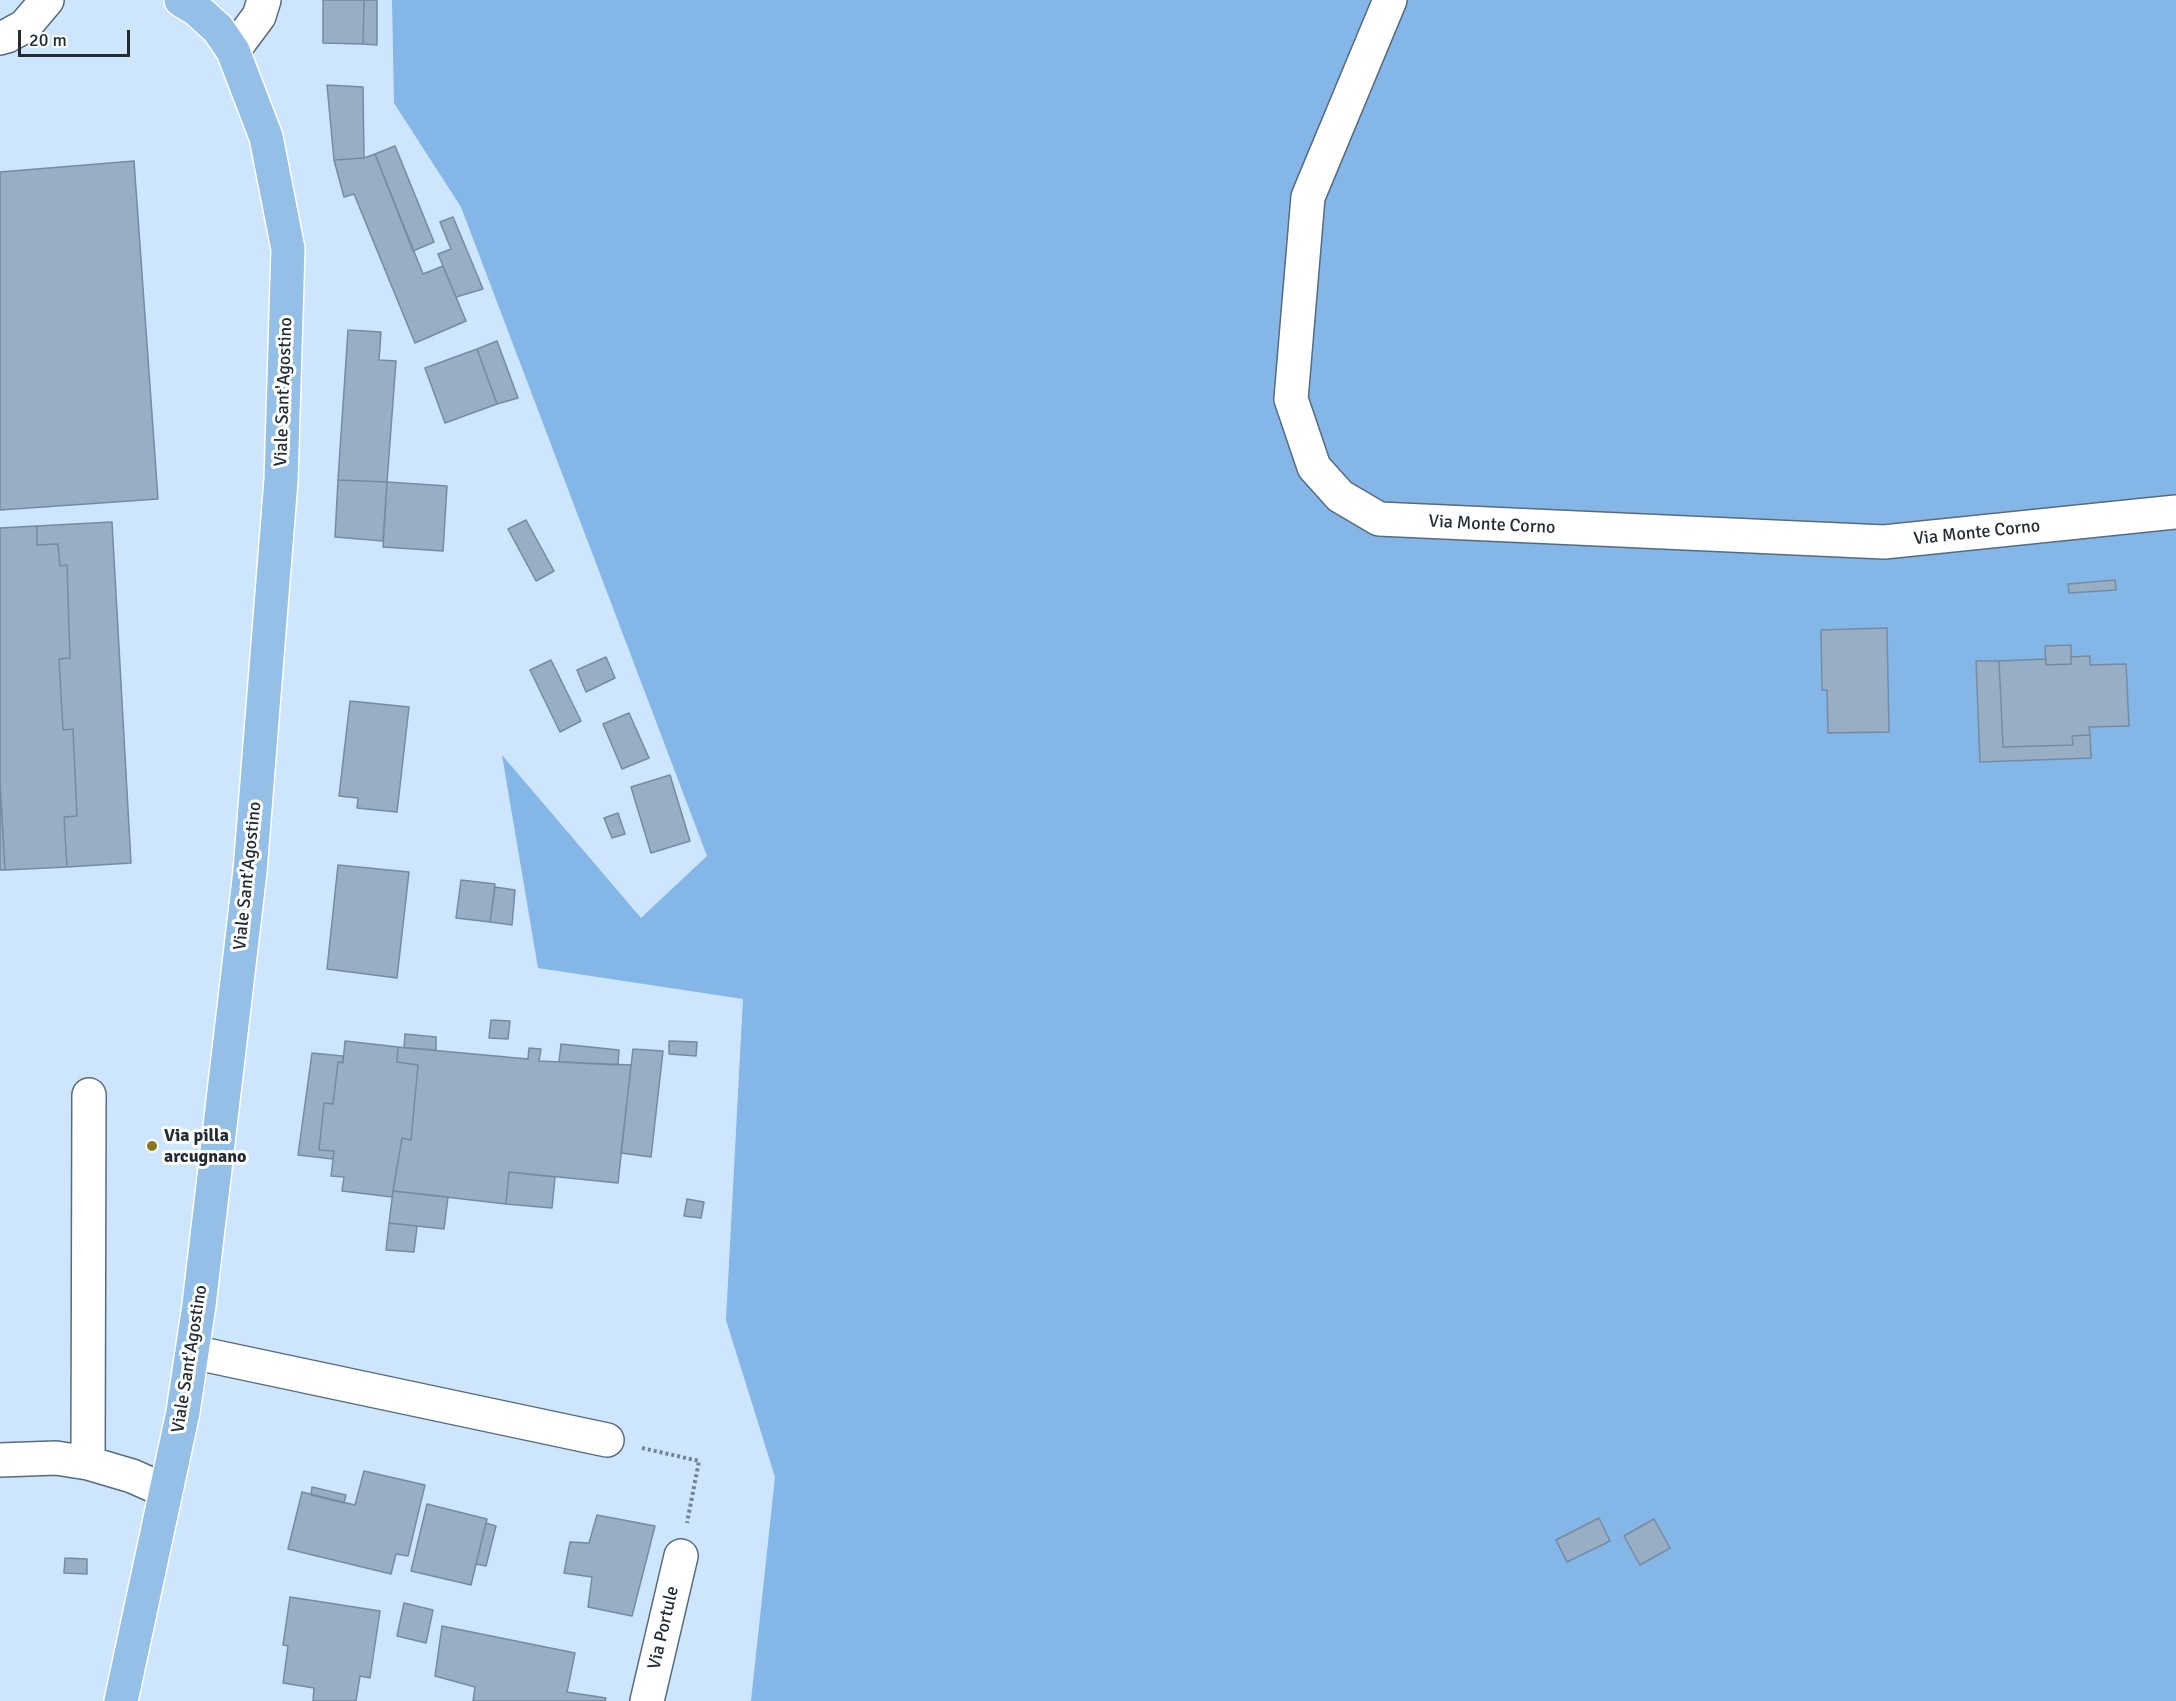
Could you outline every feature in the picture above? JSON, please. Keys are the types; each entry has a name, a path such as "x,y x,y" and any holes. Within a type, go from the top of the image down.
{"main road":[{"name":"Viale Sant'Agostino","path":"121,1701 183,1412 192,1352 250,871 281,480 288,249 266,137 233,51 218,29 195,3"}],"street":[{"path":"4,37 14,0"},
{"path":"4,37 25,26 47,0"},
{"path":"233,51 259,16 264,0"},
{"name":"Via Monte Corno","path":"1390,0 1308,197 1291,399 1314,467 1340,496 1379,519 1884,542 2176,512"},
{"path":"88,1463 89,1095"},
{"path":"192,1352 607,1440"},
{"path":"0,1460 56,1458 88,1463 132,1476 166,1491"},
{"name":"Via Portule","path":"647,1701 681,1556"}],"path":[{"path":"607,1440 699,1461 681,1556"}],"shaded area":[{"path":"392,0 2176,0 2176,1701 751,1701 775,1477 726,1320 743,999 538,968 502,755 641,918 707,856 461,207 394,103"}],"building":[{"path":"323,0 364,0 363,44 323,43"},
{"path":"364,0 377,0 377,45 363,44"},
{"path":"327,85 363,87 364,158 334,160"},
{"path":"395,146 434,242 413,251 375,154"},
{"path":"375,154 423,274 443,266 466,321 415,343 354,194 344,197 334,160 364,158"},
{"path":"134,161 158,499 0,510 0,172"},
{"path":"453,217 483,289 456,297 438,254 451,249 440,222"},
{"path":"348,330 381,332 379,360 396,361 387,482 338,480"},
{"path":"497,341 518,398 497,404 477,349"},
{"path":"477,349 497,404 445,423 425,368"},
{"path":"338,480 387,482 383,541 335,537"},
{"path":"387,482 447,486 443,551 383,547"},
{"path":"526,520 554,571 536,581 508,529"},
{"path":"112,522 131,863 67,867 64,817 77,816 73,729 63,730 59,659 70,658 67,565 60,566 58,544 37,545 37,526"},
{"path":"37,526 37,545 58,544 60,566 67,565 70,658 59,659 63,730 73,729 77,816 64,817 67,867 5,870 0,782 0,528"},
{"path":"2115,580 2116,590 2069,593 2068,584"},
{"path":"1887,628 1889,732 1828,733 1827,690 1822,690 1821,630"},
{"path":"2071,645 2071,664 2046,665 2045,646"},
{"path":"2090,656 2090,665 2126,664 2129,726 2089,727 2090,735 2072,736 2073,745 2003,747 1999,661 2046,659 2046,665 2071,664 2071,657"},
{"path":"606,657 615,678 586,692 577,670"},
{"path":"551,660 581,721 560,732 530,670"},
{"path":"1976,661 1999,661 2003,747 2073,745 2072,736 2090,735 2091,758 1980,762"},
{"path":"350,701 409,707 397,812 357,808 358,798 339,796"},
{"path":"629,713 649,758 622,769 603,724"},
{"path":"670,775 690,841 651,853 631,787"},
{"path":"0,782 5,870 0,870"},
{"path":"618,813 625,834 612,838 604,818"},
{"path":"338,865 409,872 397,978 327,969"},
{"path":"461,880 495,884 490,922 456,918"},
{"path":"495,887 515,890 512,925 490,922"},
{"path":"491,1020 510,1021 508,1039 489,1038"},
{"path":"405,1034 436,1037 436,1050 404,1048"},
{"path":"345,1041 398,1047 397,1062 418,1065 411,1140 402,1138 392,1197 342,1191 344,1177 331,1176 334,1151 319,1150 324,1103 333,1104 338,1062 343,1063"},
{"path":"669,1041 697,1042 696,1056 669,1054"},
{"path":"561,1044 619,1050 618,1065 559,1062"},
{"path":"398,1047 528,1059 529,1048 541,1049 539,1061 631,1065 618,1183 509,1172 506,1204 393,1191 402,1138 411,1140 418,1065 397,1062"},
{"path":"633,1049 663,1051 651,1157 621,1153"},
{"path":"312,1053 343,1056 343,1063 338,1062 333,1104 324,1103 319,1150 334,1151 333,1159 298,1155"},
{"path":"509,1172 555,1177 552,1208 506,1204"},
{"path":"393,1191 448,1197 444,1229 389,1223"},
{"path":"687,1199 704,1202 701,1218 684,1216"},
{"path":"389,1223 417,1226 414,1252 386,1250"},
{"path":"364,1471 425,1485 408,1556 396,1554 391,1574 288,1549 302,1492 355,1505"},
{"path":"312,1487 346,1495 344,1503 311,1495"},
{"path":"427,1504 487,1519 471,1585 411,1571"},
{"path":"597,1515 655,1526 632,1616 588,1607 592,1577 564,1573 570,1542 589,1543"},
{"path":"1599,1518 1610,1541 1567,1562 1556,1540"},
{"path":"1654,1519 1670,1548 1640,1565 1624,1536"},
{"path":"486,1523 496,1526 486,1566 476,1564"},
{"path":"65,1558 87,1559 87,1574 64,1573"},
{"path":"290,1597 380,1611 370,1678 360,1676 356,1701 313,1701 314,1688 283,1683 288,1646 283,1645"},
{"path":"404,1603 433,1610 426,1643 397,1636"},
{"path":"442,1626 575,1653 567,1692 606,1698 605,1701 473,1701 475,1687 435,1676"}],"place":[{"name":"Via pilla arcugnano","path":"152,1146"}]}
